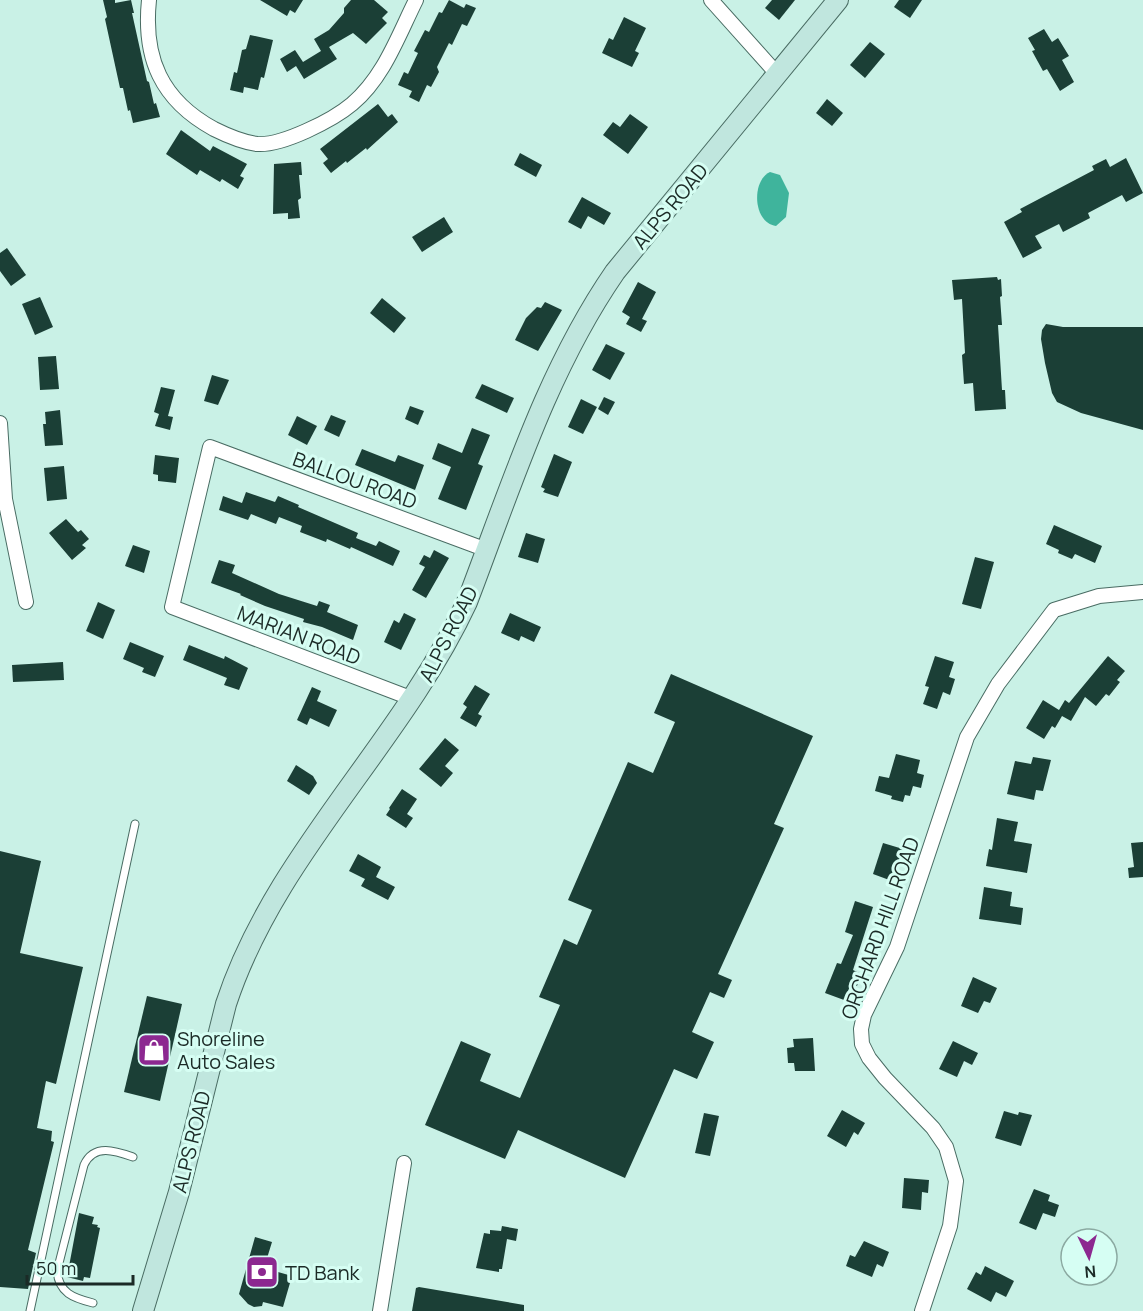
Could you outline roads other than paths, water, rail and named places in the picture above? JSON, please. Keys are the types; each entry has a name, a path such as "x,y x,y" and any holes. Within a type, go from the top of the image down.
{"street":[{"path":"149,0 146,23 155,68 174,99 204,123 222,133 258,144 297,135 339,115 354,103 387,61 416,0"},
{"path":"711,0 778,75"},
{"name":"ALPS ROAD","path":"143,1311 179,1192 226,1004 243,959 270,906 413,699 454,631 488,550 536,421 558,371 594,303 615,272 838,0"},
{"path":"0,423 3,499 26,602"},
{"name":"BALLOU ROAD","path":"172,607 210,447 488,550"},
{"name":"ORCHARD HILL ROAD","path":"922,1311 950,1226 956,1181 946,1148 933,1128 869,1058 862,1044 861,1029 864,1015 897,947 967,737 998,684 1054,610 1099,596 1143,592"},
{"name":"MARIAN ROAD","path":"172,607 413,699"},
{"path":"380,1311 404,1163"}],"lane":[{"path":"30,1311 135,824"},
{"path":"93,1303 74,1298 63,1290 58,1281 57,1271 84,1165 93,1153 105,1150 134,1157"}],"place":[{"name":"Shoreline Auto Sales","path":"154,1050"},
{"name":"TD Bank","path":"262,1272"}]}
